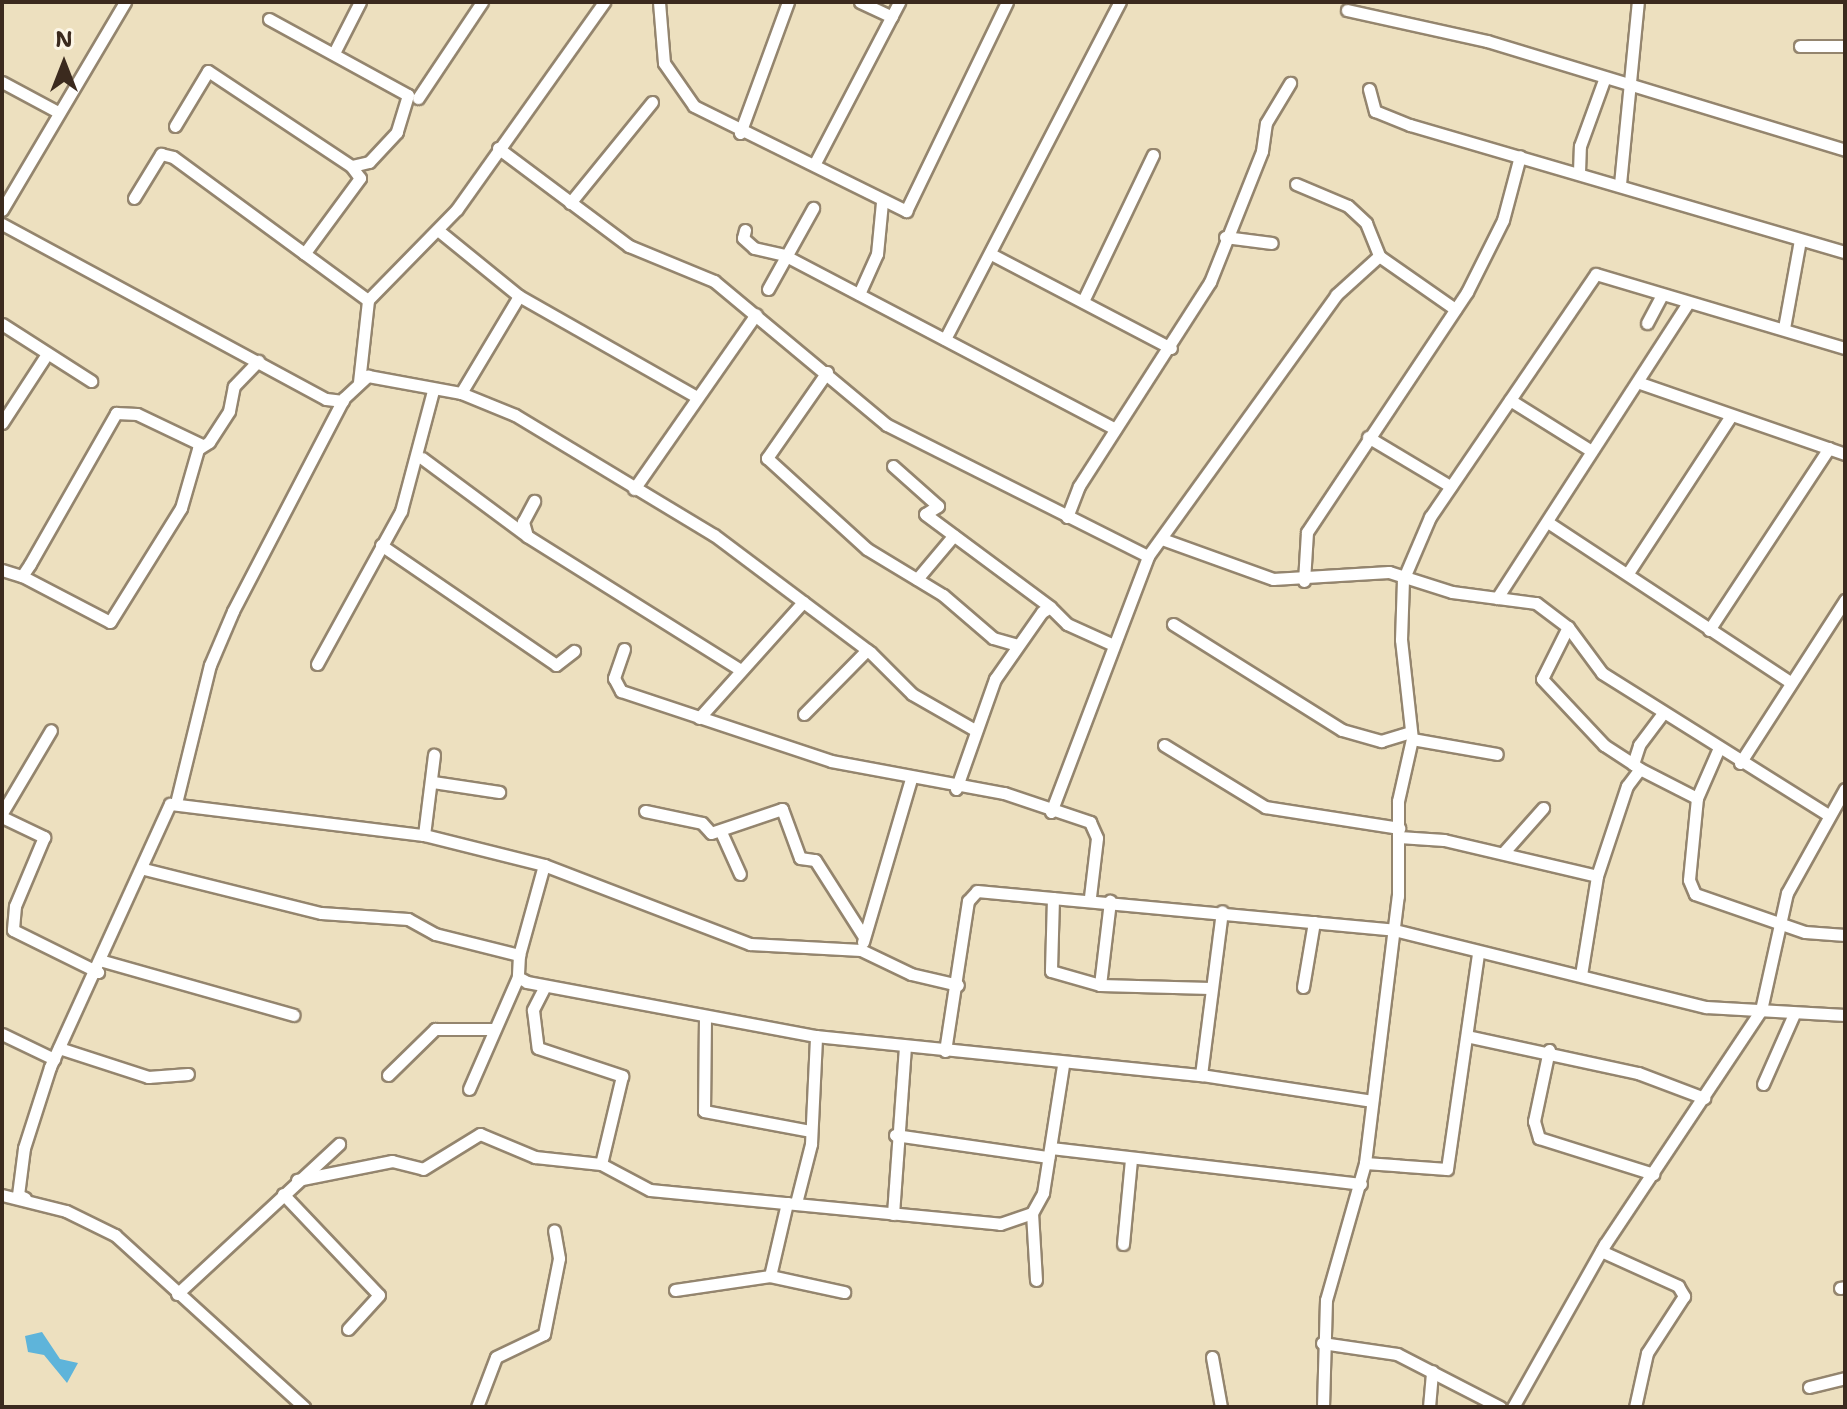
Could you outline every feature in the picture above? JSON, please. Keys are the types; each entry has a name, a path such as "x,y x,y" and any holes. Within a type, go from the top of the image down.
{"street":[{"path":"335,51 360,2"},
{"path":"418,98 482,2"},
{"path":"359,382 368,300 439,231 604,2"},
{"path":"659,2 658,39 674,81 694,106 740,133 815,163 882,202 906,211 1007,2"},
{"path":"740,133 788,2"},
{"path":"860,2 892,17"},
{"path":"815,163 899,2"},
{"path":"945,339 1120,2"},
{"path":"1620,184 1632,88 1638,2"},
{"path":"2,210 121,3"},
{"path":"1347,10 1420,23 1845,150"},
{"path":"269,19 335,51 408,95 397,132 369,162 351,166"},
{"path":"1800,46 1845,46"},
{"path":"175,126 208,71 351,166 360,178 304,254"},
{"path":"1579,172 1604,80"},
{"path":"2,82 58,112"},
{"path":"1067,517 1115,429 1171,348 1210,282 1225,237 1262,151 1266,123 1290,83"},
{"path":"1369,89 1372,107 1382,115 1840,251 1845,238"},
{"path":"570,203 652,102"},
{"path":"498,148 629,246 714,281 887,425 1148,556"},
{"path":"134,198 161,154 173,157 368,300"},
{"path":"1083,301 1153,155"},
{"path":"1304,581 1307,532 1455,309 1503,220 1520,156"},
{"path":"1296,184 1348,206 1366,223 1379,256 1455,309"},
{"path":"859,294 877,254 882,202"},
{"path":"768,289 813,208"},
{"path":"2,224 326,399 343,401"},
{"path":"745,230 743,238 754,248 859,294 1115,429"},
{"path":"439,231 519,296 695,396"},
{"path":"1225,237 1272,243"},
{"path":"1784,328 1800,240"},
{"path":"991,254 1171,348"},
{"path":"1051,812 1111,644 1148,556 1336,295 1379,256"},
{"path":"1323,1407 1322,1343 1335,1251 1342,1240 1365,1163 1394,930 1399,832 1411,736 1401,640 1403,580 1450,486 1596,274 1661,297 1784,328 1845,348"},
{"path":"461,393 519,296"},
{"path":"1647,323 1661,297"},
{"path":"1497,598 1549,523 1590,450 1640,383 1688,303"},
{"path":"634,489 695,396 756,314"},
{"path":"2,324 45,357 91,381"},
{"path":"2,423 45,357"},
{"path":"2,570 22,576 110,622 181,508 202,445 229,411 234,386 258,361"},
{"path":"827,372 767,458 824,516 917,579 993,638 1017,645"},
{"path":"176,803 210,665 252,569 343,401 368,376 433,391 461,393 515,415 714,535 867,650 912,694 975,730"},
{"path":"1640,383 1730,417 1845,454"},
{"path":"317,664 410,489 433,391"},
{"path":"1510,400 1590,450"},
{"path":"22,576 116,413 137,414 202,445"},
{"path":"1630,570 1730,417"},
{"path":"1368,437 1450,486"},
{"path":"1709,630 1829,448"},
{"path":"422,458 527,536 741,670"},
{"path":"893,466 938,506 925,514 1050,607 1111,644"},
{"path":"527,536 523,522 534,501"},
{"path":"1549,523 1630,570 1709,630 1790,682"},
{"path":"917,579 954,535"},
{"path":"1162,539 1273,579 1304,581 1389,572 1403,580 1536,603 1568,627 1588,662 1718,750 1827,814"},
{"path":"381,545 556,665 574,651"},
{"path":"1740,763 1845,600"},
{"path":"699,718 803,602"},
{"path":"956,789 975,730 1017,645 1050,607"},
{"path":"1173,624 1342,730 1381,741 1411,736 1497,754"},
{"path":"1568,627 1542,679 1604,745 1697,798"},
{"path":"624,649 616,689 699,718 911,779 956,789 1004,793 1097,830 1090,897"},
{"path":"804,714 867,650"},
{"path":"1581,975 1597,876 1627,786 1663,713"},
{"path":"51,730 2,815 44,837 15,906 13,930 100,967 294,1015"},
{"path":"1164,745 1265,807 1504,852 1597,876"},
{"path":"1718,750 1697,798 1691,891 1779,920 1805,932 1845,935"},
{"path":"424,835 434,755"},
{"path":"861,950 911,779"},
{"path":"433,782 499,792"},
{"path":"1513,1407 1601,1251 1761,1010 1779,920 1827,814 1845,789"},
{"path":"304,1407 98,1223 18,1195 24,1148 57,1054 144,869 163,809 176,803 424,835 544,865 750,944 861,950 911,974 958,985"},
{"path":"1504,852 1543,808"},
{"path":"645,811 721,832 782,809 800,858 815,860 864,937"},
{"path":"721,832 740,874"},
{"path":"469,1089 518,977 519,955 544,865"},
{"path":"144,869 321,913 408,919 435,934 519,955"},
{"path":"951,1052 949,1032 972,892 1053,898 1090,897 1394,930 1478,955 1581,975 1706,1007 1845,1015"},
{"path":"1053,898 1049,968 1100,985 1210,988"},
{"path":"1100,985 1110,901"},
{"path":"1201,1075 1222,911"},
{"path":"1303,987 1314,922"},
{"path":"1365,1163 1447,1169 1471,1037 1478,955"},
{"path":"518,977 545,986 816,1036 1063,1065 1201,1075 1372,1101"},
{"path":"545,986 533,1010 538,1048 622,1076 601,1164"},
{"path":"1763,1084 1794,1014"},
{"path":"705,1017 704,1111 811,1131"},
{"path":"388,1075 435,1029 493,1029"},
{"path":"2,1034 57,1054 148,1077 188,1074"},
{"path":"770,1276 811,1131 816,1036"},
{"path":"1471,1037 1549,1050 1675,1083 1704,1098"},
{"path":"893,1214 895,1135 905,1047"},
{"path":"1549,1050 1534,1121 1539,1138 1653,1174"},
{"path":"1036,1280 1032,1213 1050,1153 1063,1065"},
{"path":"297,1180 392,1161 423,1169 480,1134 535,1157 601,1164 650,1190 1000,1224 1032,1213"},
{"path":"895,1135 1361,1184"},
{"path":"177,1294 339,1144"},
{"path":"1123,1244 1131,1159"},
{"path":"283,1194 379,1295 348,1329"},
{"path":"2,1195 25,1198"},
{"path":"477,1407 496,1357 544,1334 559,1258 554,1230"},
{"path":"1601,1251 1678,1286 1684,1296 1647,1353 1635,1407"},
{"path":"675,1290 770,1276 844,1292"},
{"path":"1322,1343 1376,1348 1432,1371 1500,1407"},
{"path":"1212,1357 1221,1407"},
{"path":"1429,1407 1432,1371"},
{"path":"1809,1387 1845,1378"}],"water":[{"path":"42,1332 60,1359 78,1363 67,1383 44,1355 28,1352 25,1336"}]}
